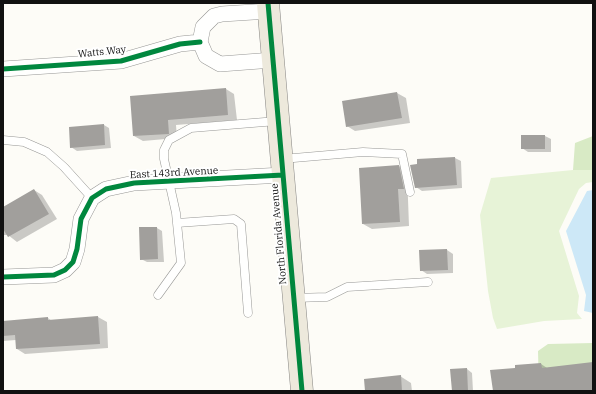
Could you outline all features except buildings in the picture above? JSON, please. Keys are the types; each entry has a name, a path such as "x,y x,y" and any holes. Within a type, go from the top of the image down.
{"main road":[{"name":"North Florida Avenue","path":"269,7 302,391"}],"street":[{"path":"269,7 214,16 203,27 200,42 206,56 220,64 273,60"},
{"name":"Watts Way","path":"3,69 121,61 180,44 200,42"},
{"name":"East 143rd Avenue","path":"92,198 106,189 134,183 169,182 282,167"},
{"path":"3,277 54,275 65,270 73,262 77,249 81,219 92,198"}],"lane":[{"path":"158,295 181,263 177,223 164,159 164,150 169,140 180,133 206,126 278,120"},
{"path":"3,140 24,142 47,152 64,167 92,198"},
{"path":"282,167 363,152 402,154 410,192"},
{"path":"177,223 234,219 241,224 248,313"},
{"path":"293,298 327,297 347,287 428,282"}],"green space":[{"path":"593,136 593,170 573,170 575,143"},
{"path":"573,170 593,170 593,182 586,183 579,189 559,231 579,296 577,313 582,319 544,321 497,329 493,318 488,291 480,215 491,178"},
{"path":"593,343 593,379 539,391 538,351 548,344"}],"water":[{"path":"593,190 593,313 584,311 586,295 566,231 587,191"}],"cycle path":[{"path":"268,3 302,391"},
{"path":"3,69 121,61 180,44 200,42"},
{"path":"3,277 54,275 65,270 73,262 77,249 81,219 92,198 106,189 134,183 283,175"}]}
